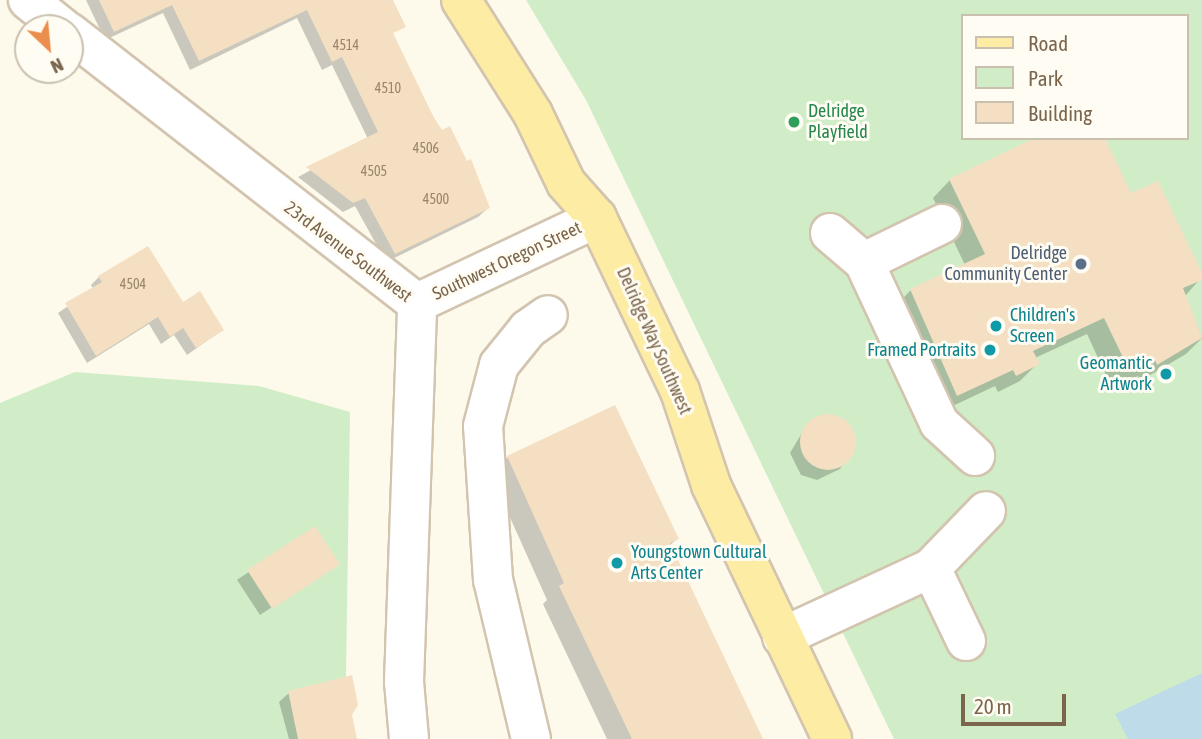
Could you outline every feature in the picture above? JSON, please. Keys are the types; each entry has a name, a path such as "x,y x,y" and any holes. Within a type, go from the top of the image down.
{"main road":[{"name":"Delridge Way Southwest","path":"461,0 533,114 566,183 597,218 680,391 711,485 832,739"}],"street":[{"path":"28,0 46,14"},
{"name":"23rd Avenue Southwest","path":"84,44 417,303 404,682 409,739"},
{"name":"Southwest Oregon Street","path":"417,303 597,218"},
{"path":"864,262 942,224"},
{"path":"830,233 864,262 939,423 975,456"},
{"path":"531,739 493,580 483,426 499,365 528,329 548,315"},
{"path":"782,637 931,568 986,511"},
{"path":"931,568 966,641"}],"green space":[{"name":"Delridge Playfield","path":"526,0 1202,0 1202,739 894,739 586,100"},
{"path":"75,372 259,386 350,412 345,739 0,739 0,403"}],"water":[{"path":"1202,673 1202,739 1128,739 1115,714"}],"building":[{"path":"99,0 393,0 406,27 393,33 434,118 442,130 450,126 467,161 471,159 490,208 395,254 365,198 353,203 306,167 378,132 342,57 332,62 307,10 199,61 172,5 114,32"},
{"name":"Delridge Community Center","path":"1031,140 1106,140 1131,193 1158,181 1202,273 1202,280 1183,288 1202,338 1157,365 1155,360 1130,372 1104,318 1033,351 1040,364 1016,376 1013,370 957,396 910,289 985,254 949,179"},
{"path":"148,246 183,302 200,291 224,330 196,348 183,328 170,337 158,317 96,356 65,303 102,282 98,276"},
{"name":"Youngstown Cultural Arts Center","path":"615,405 679,539 670,543 763,739 632,739 559,586 564,583 507,456"},
{"path":"828,414 839,416 848,422 854,431 854,453 848,462 839,468 828,470 817,468 808,462 802,453 800,442 802,431 808,422 817,416"},
{"path":"315,526 340,565 272,609 247,570"},
{"path":"352,675 358,705 352,715 357,739 298,739 288,691"}],"place":[{"name":"Delridge Playfield","path":"794,122"},
{"name":"Delridge Community Center","path":"1081,264"},
{"name":"Children's Screen","path":"996,326"},
{"name":"Framed Portraits","path":"990,350"},
{"name":"Geomantic Artwork","path":"1166,374"},
{"name":"Youngstown Cultural Arts Center","path":"617,563"}]}
